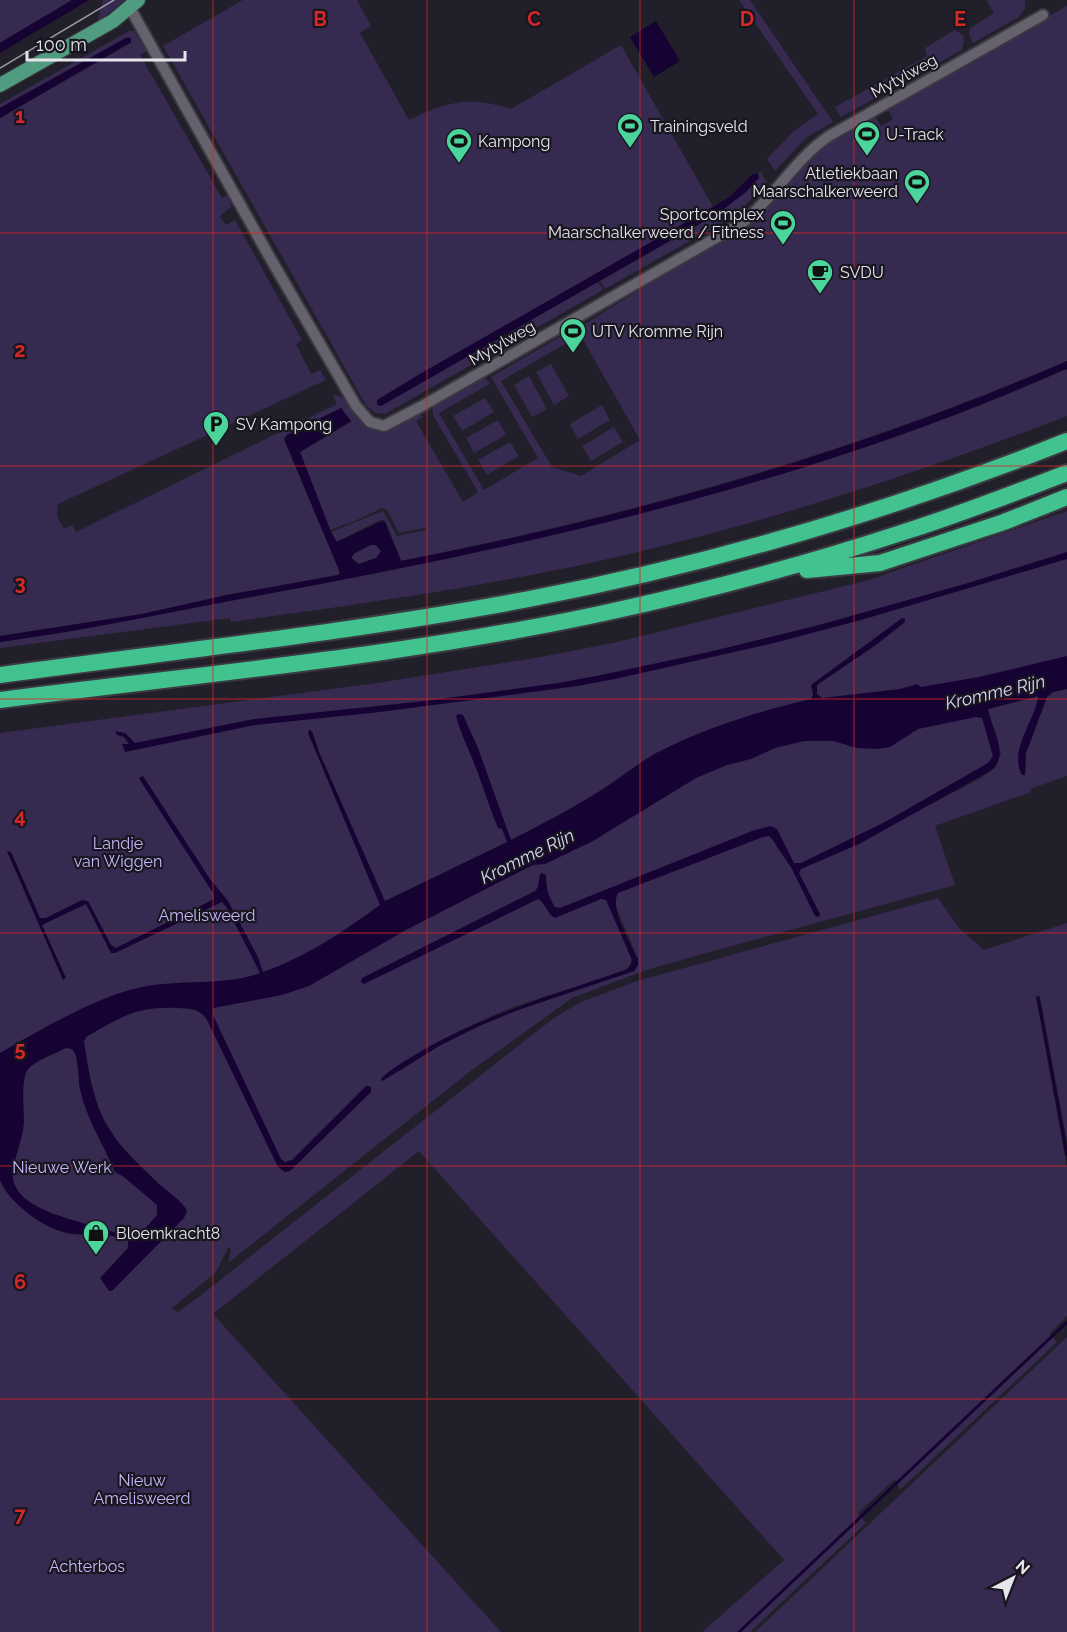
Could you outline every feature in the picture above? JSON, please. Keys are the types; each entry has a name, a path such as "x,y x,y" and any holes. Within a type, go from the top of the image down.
{"highway":[{"path":"0,675 328,632 423,618 554,594 736,551 829,524 919,495 1067,441"},
{"path":"0,700 327,659 491,634 645,604 763,574 910,530 1067,473"},
{"path":"763,574 880,563 1067,497"}],"main road":[{"path":"0,85 113,21 134,4 150,0"}],"street":[{"name":"Mytylweg","path":"134,4 269,256 356,406 370,422 384,426 742,223 805,155 829,136 1043,15"}],"green space":[{"path":"0,0 72,0 0,43"},
{"path":"103,0 125,0 97,23"},
{"name":"Kampong","path":"243,0 357,0 371,26 360,33 409,120 435,108 459,102 483,103 511,109 621,45 713,207 377,400 377,405 381,406 481,348 485,357 385,414 376,413 366,405 163,46"},
{"path":"739,0 750,0 833,122 806,138 775,171 767,159 794,131 818,114"},
{"path":"986,0 1025,0 1025,9 1019,17 973,43 969,35 970,28 994,13"},
{"path":"1067,6 1067,361 905,425 739,479 571,524 401,561 386,522 380,520 336,542 331,532 383,511 397,536 426,530 425,528 399,533 387,510 382,508 330,530 300,452 351,422 341,408 287,435 284,439 340,573 338,575 227,595 142,614 0,636 0,118 131,43 131,39 127,37 0,108 0,104 129,31 134,31 147,51 140,55 222,198 229,194 231,207 220,216 226,225 235,220 302,340 296,344 311,374 320,370 326,380 58,504 57,516 64,529 72,525 76,532 337,404 333,395 346,401 366,424 419,413 423,417 416,421 463,502 478,492 433,415 432,405 484,376 490,384 439,413 484,490 538,458 491,377 568,332 572,340 501,381 552,467 581,476 640,440 577,329 730,233 805,157 873,113 881,126 893,119 886,106"},
{"path":"955,30 963,35 962,50 841,117 835,107 927,56 925,48"},
{"path":"760,171 767,182 740,211 605,289 600,281 697,226 759,178"},
{"path":"598,282 603,290 487,356 483,347"},
{"path":"551,364 569,396 554,405 536,372"},
{"path":"1067,369 1067,416 1010,438 836,497 659,547 553,571 415,595 231,622 230,618 0,648 0,642 99,626 365,575 570,531 672,505 772,477 872,445 970,409"},
{"path":"529,376 547,409 532,417 514,385"},
{"path":"485,398 494,412 462,431 453,416"},
{"path":"602,405 610,420 578,439 570,424"},
{"path":"498,420 506,435 474,453 466,438"},
{"path":"614,427 623,442 591,461 582,446"},
{"path":"510,442 519,456 487,475 478,460"},
{"path":"1067,511 1067,668 980,689 996,760 893,824 981,778 996,767 1001,754 988,709 1039,696 1020,754 1021,774 1025,775 1026,753 1047,697 1053,692 1067,689 1067,776 1030,789 1031,792 935,826 955,885 646,970 572,998 468,1073 228,1263 231,1251 229,1246 216,1272 172,1308 178,1312 201,1295 528,1038 554,1018 581,1002 637,981 938,898 959,928 984,950 1067,923 1067,1141 1040,996 1036,996 1067,1168 1067,1316 1049,1334 1057,1342 900,1490 895,1479 858,1513 866,1523 750,1632 702,1632 784,1560 419,1151 213,1314 501,1632 0,1632 0,733 377,683 541,657 617,642 869,580","holes":["614,902 638,959 638,965 634,971 518,1010 479,1026 381,1080 382,1077 416,1055 471,1025 528,1002 628,968 632,960 610,905","366,1086 370,1086 371,1091 345,1116 342,1111"]},
{"path":"376,545 382,552 376,558 359,564 351,558 355,553"},
{"path":"1067,1337 1067,1632 755,1632"}],"water":[{"path":"72,0 89,0 0,53 0,43"},
{"path":"656,21 680,61 654,77 630,37"},
{"path":"128,37 131,42 0,118 0,108"},
{"path":"753,174 758,174 759,178 746,192 720,212 381,406 377,405 377,400 418,375 716,205 729,197"},
{"path":"1067,361 1067,369 967,410 869,446 770,478 669,506 568,532 363,576 0,642 0,636 142,614 227,595 338,575 340,572 284,439 287,435 341,408 351,421 300,452 331,532 337,542 384,520 401,561 486,544 655,503 823,454 987,394","holes":["376,545 381,551 376,558 359,564 351,558 355,553"]},
{"path":"1067,552 1067,559 861,620 774,643 578,686 380,712 255,725 125,752 122,744 129,744 115,731 125,733 135,743 254,719 425,701 601,675 819,625"},
{"name":"Kromme Rijn","path":"902,618 905,622 876,645 817,685 817,694 822,698 900,689 917,684 921,687 979,677 1067,656 1067,689 1053,692 1047,697 1026,753 1025,775 1022,775 1018,755 1038,696 988,709 999,750 996,765 990,771 859,844 801,869 799,873 820,914 819,917 815,916 792,869 772,839 769,836 763,837 618,893 616,908 638,959 638,965 634,971 518,1010 479,1026 439,1046 384,1080 381,1079 401,1063 447,1037 523,1005 626,970 632,960 606,900 601,899 555,918 538,899 364,984 361,982 362,978 535,891 542,873 546,875 547,888 555,907 560,908 752,831 771,826 777,829 794,863 801,863 885,822 988,763 993,756 982,718 976,717 918,729 890,747 857,748 833,741 804,741 775,748 751,759 727,765 696,778 593,841 545,864 533,865 515,874 406,930 309,986 282,995 213,1008 213,1015 281,1159 285,1162 292,1160 366,1086 371,1087 371,1092 290,1171 285,1172 278,1167 208,1022 199,1012 177,1008 139,1011 86,1037 84,1042 92,1087 104,1120 132,1158 187,1211 184,1218 112,1291 109,1291 100,1278 128,1248 128,1241 108,1235 73,1234 52,1228 20,1207 5,1189 0,1180 0,1053 69,1015 125,991 171,983 233,980 260,973 222,902 115,953 111,953 86,904 42,925 66,978 63,980 7,851 11,852 40,918 46,918 82,900 88,901 111,945 116,948 212,900 213,893 140,780 139,778 143,776 210,879 228,901 257,955 263,972 309,951 380,905 308,733 309,730 312,731 319,752 385,901 507,842 493,816 458,724 456,716 458,714 463,715 478,748 511,840 580,803 649,757 694,735 771,709 811,699 813,695 811,685","holes":["66,1048 72,1049 76,1056 80,1089 86,1111 115,1172 157,1205 157,1215 134,1241 46,1211 30,1202 19,1191 13,1178 24,1120 23,1100 27,1071 42,1059"]}],"waterway":[{"path":"1038,998 1067,1155"},
{"path":"739,1632 1067,1322"}],"tram line":[{"path":"0,68 114,0"}],"place":[{"name":"Trainingsveld","path":"630,149"},
{"name":"U-Track","path":"867,157"},
{"name":"Kampong","path":"459,164"},
{"name":"Atletiekbaan Maarschalkerweerd","path":"917,205"},
{"name":"Sportcomplex Maarschalkerweerd / Fitness","path":"783,246"},
{"name":"SVDU","path":"820,295"},
{"name":"UTV Kromme Rijn","path":"573,354"},
{"name":"SV Kampong","path":"216,447"},
{"name":"Bloemkracht8","path":"96,1256"}],"park label":[{"name":"Landje van Wiggen","path":"118,852"},
{"name":"Amelisweerd","path":"207,915"},
{"name":"Nieuwe Werk","path":"62,1167"},
{"name":"Nieuw Amelisweerd","path":"142,1489"},
{"name":"Achterbos","path":"87,1566"}]}
